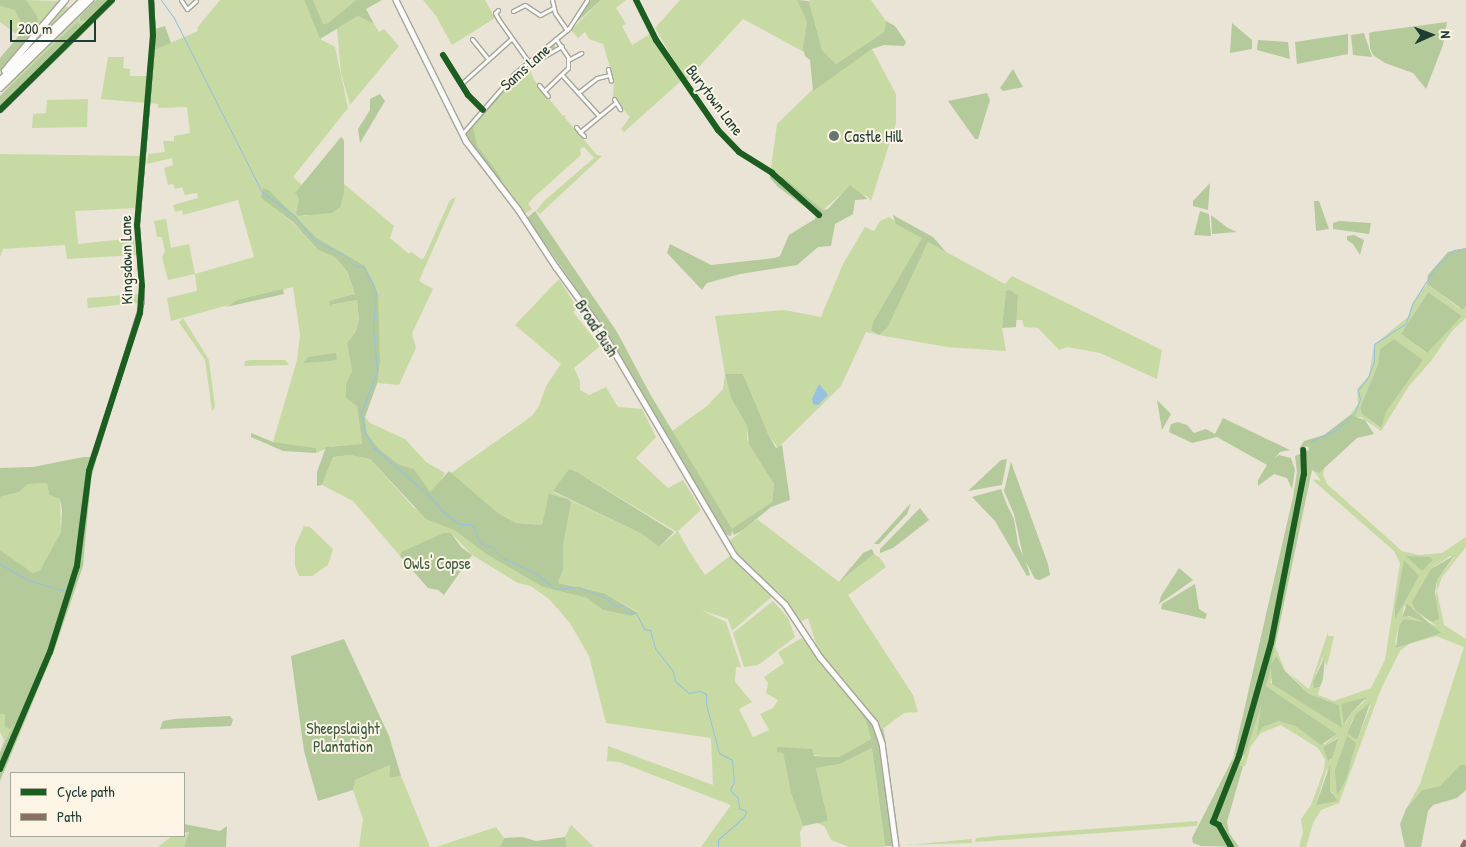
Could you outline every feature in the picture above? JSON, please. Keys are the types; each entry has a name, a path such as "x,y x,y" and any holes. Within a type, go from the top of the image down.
{"highway":[{"path":"0,76 65,0"},
{"path":"0,81 83,0"},
{"path":"0,88 90,0"}],"main road":[{"name":"Broad Bush","path":"396,0 462,134 518,209 556,267 601,329 734,555 780,598 812,646 879,732 896,847"}],"street":[{"path":"0,110 112,0"},
{"name":"Kingsdown Lane","path":"95,452 142,302 137,225 153,36 151,0"},
{"path":"181,0 187,9 196,1"},
{"path":"552,0 553,8 567,30"},
{"name":"Sams Lane","path":"462,134 528,61 567,30 587,0"},
{"name":"Burytown Lane","path":"636,0 649,30 718,130 739,152 774,174 819,215"},
{"path":"513,11 524,5 540,15 553,8"},
{"path":"498,10 495,13 501,26 528,61"},
{"path":"461,84 475,75 488,59 511,39"},
{"path":"544,91 567,71 568,60 562,46 556,39"},
{"path":"475,41 488,59"},
{"path":"544,58 562,46"},
{"path":"568,60 581,53"},
{"path":"443,56 449,60 461,84 483,110"},
{"path":"608,69 611,81"},
{"path":"562,75 600,116"},
{"path":"579,92 597,78 609,75"},
{"path":"539,85 548,96"},
{"path":"580,132 600,116 614,101 620,109"},
{"path":"576,127 584,136"}],"green space":[{"path":"0,0 26,0 37,16 38,24 0,72 0,58 24,30 15,10 0,6"},
{"path":"26,0 62,0 36,30 38,24"},
{"path":"67,0 70,0 65,6 69,8 80,0 23,54"},
{"path":"94,0 80,16 88,20 109,0 83,27 77,23 0,96 31,60"},
{"path":"96,0 108,0 88,20 80,21 80,16"},
{"path":"220,0 304,0 320,39 335,47 348,108 293,177 302,185 296,212 298,216 306,216 344,193 344,184 394,226 390,238 409,254 411,252 421,259 424,258 450,200 456,197 419,281 433,289 412,334 416,348 399,385 378,383 380,362 374,284 365,266 317,238 269,190 263,188 262,198 293,223 318,250 335,257 347,273 355,294 330,301 331,305 357,300 359,319 356,331 347,343 352,371 346,384 357,406 362,445 332,446 316,453 316,448 273,442 297,360 300,334 293,287 171,321 167,298 197,291 195,274 254,257 238,200 183,215 182,210 175,212 173,205 198,198 197,193 185,195 182,187 175,189 173,184 168,185 164,168 173,165 172,158 147,164 148,154 165,152 163,141 174,141 174,136 190,133 187,107 158,108 158,104 149,103 154,50 198,31 197,28"},
{"path":"304,0 313,0 323,24 328,23 356,0 382,0 366,9 374,24 358,16 320,39"},
{"path":"313,0 356,0 328,23 322,24"},
{"path":"423,0 485,0 495,18 452,45 436,16"},
{"path":"588,0 601,0 578,21 577,19"},
{"path":"601,0 626,0 616,8 626,24 622,26 632,45 650,34 681,81 624,132 621,129 630,117 613,98 614,81 603,44 589,39 585,32 578,38 571,30"},
{"path":"680,0 797,0 807,22 804,52 743,19 686,81 655,28"},
{"path":"797,0 809,1 822,50 836,64 884,32 886,21 895,26 906,42 904,46 884,45 872,49 813,91 810,60 805,56 803,48 807,22"},
{"path":"809,0 871,0 886,21 884,32 836,64 822,50"},
{"path":"0,6 15,10 24,30 19,36 0,22"},
{"path":"358,16 374,24 379,32 384,29 399,46 350,105 341,73 337,29"},
{"path":"77,22 83,26 81,29 0,107 0,96"},
{"path":"1447,22 1443,45 1426,89 1413,73 1385,63 1373,55 1370,48 1369,33"},
{"path":"1232,23 1252,40 1252,49 1230,53"},
{"path":"165,26 171,43 154,50 155,29"},
{"path":"1364,33 1372,57 1353,55 1351,35"},
{"path":"1348,34 1348,54 1297,64 1295,42"},
{"path":"1258,40 1288,42 1290,59 1257,50"},
{"path":"554,44 555,48 524,72 473,127 477,146 497,172 502,180 500,182 465,134 522,70"},
{"name":"Castle Hill","path":"872,49 896,94 896,123 871,201 867,196 846,190 823,210 771,168 777,124 813,89"},
{"path":"108,57 124,57 123,68 130,69 130,76 149,76 146,103 101,99"},
{"path":"529,68 534,80 563,116 566,115 565,118 597,155 602,156 540,214 536,211 545,200 594,158 584,147 580,149 581,155 534,197 528,204 532,209 523,215 466,134"},
{"path":"1013,69 1023,87 1003,91 1000,88"},
{"path":"987,93 990,100 978,139 975,139 948,101"},
{"path":"380,94 385,101 360,143 358,129 370,110 370,99"},
{"path":"88,99 87,127 32,128 33,114 46,113 47,100"},
{"path":"341,137 344,140 344,193 340,207 332,213 298,216 296,213 299,198 295,193"},
{"path":"0,154 142,156 137,208 75,211 78,244 134,238 136,255 67,259 65,245 3,249 0,257"},
{"path":"771,174 783,177 823,210 828,209 850,185 868,199 855,200 853,214 835,224 831,246 818,247 797,265 740,274 707,283 702,290 667,253 670,244 711,265 775,258 780,256 789,235 815,219 816,215 778,187 770,178"},
{"path":"1210,183 1208,210 1193,206 1193,201"},
{"path":"263,188 269,190 317,238 365,266 374,284 378,295 380,362 378,381 365,417 367,433 377,447 398,464 414,469 430,492 449,471 498,513 516,523 542,525 549,494 568,499 571,503 563,546 563,570 558,583 604,593 638,613 631,616 603,610 587,598 543,587 486,554 454,530 426,519 370,459 350,455 333,457 322,485 317,486 317,472 326,447 362,444 357,406 346,398 346,384 352,371 347,343 356,331 359,320 357,300 330,305 329,301 355,294 347,272 335,257 318,250 293,222 261,198"},
{"path":"1314,201 1319,201 1329,229 1316,231"},
{"path":"535,211 617,332 650,394 732,529 772,502 774,484 749,444 747,426 731,398 725,374 743,374 769,436 776,448 782,445 790,500 771,507 734,535 732,531 731,536 723,534 600,323 527,218"},
{"path":"1200,211 1209,214 1211,236 1194,235"},
{"path":"893,215 933,237 946,252 928,242 888,327 879,335 871,331 873,322 922,238 896,224"},
{"path":"1211,215 1228,228 1237,232 1212,234"},
{"path":"889,217 922,238 873,322 871,332 879,335 866,332 841,386 778,448 769,436 743,374 725,375 731,398 747,426 747,439 774,484 772,502 732,530 672,431 707,406 723,389 725,374 715,316 784,310 821,317 843,264 865,227 874,231 880,221"},
{"path":"166,219 171,248 189,244 195,274 168,280 162,257 165,251 162,237 157,237 154,221"},
{"path":"1339,221 1371,223 1369,234 1333,229 1333,223"},
{"path":"1354,235 1364,240 1360,255 1353,244 1347,240 1347,236"},
{"path":"928,242 1005,284 1012,276 1162,350 1157,379 1100,353 1067,347 1059,350 1038,328 1024,327 1022,320 1016,320 1018,296 1006,292 1002,328 1006,351 947,347 879,335 888,327"},
{"path":"1466,248 1466,307 1462,309 1427,284 1428,275 1448,252"},
{"path":"559,279 577,308 573,312 600,346 574,368 580,381 580,390 589,395 606,387 618,407 642,409 656,437 636,458 668,488 683,480 701,510 678,531 705,575 731,555 747,574 774,595 732,631 728,619 701,610 726,622 741,667 736,667 735,682 752,702 739,709 753,737 769,730 760,714 773,708 778,700 766,693 768,683 764,677 784,663 778,652 803,638 846,692 866,721 871,739 839,757 783,753 791,793 803,826 800,832 801,847 701,847 731,805 619,762 607,761 608,746 713,785 711,738 606,723 589,656 570,623 549,599 531,586 518,583 472,555 451,533 401,552 400,556 353,501 322,485 333,457 350,455 370,459 414,508 454,530 486,554 543,587 587,598 603,610 631,616 638,612 604,593 558,583 563,570 563,546 571,503 543,520 542,525 516,523 498,513 451,473 532,416 539,406 546,386 561,364 515,325","holes":["569,469 677,532 659,547 642,534 553,492"]},
{"path":"1427,284 1459,308 1466,307 1466,318 1452,331 1431,361 1409,386 1381,431 1361,417 1352,418 1350,415 1358,404 1357,389 1369,376 1374,345 1409,316 1413,302","holes":["1428,292 1462,316 1426,353 1401,334","1394,339 1423,360 1386,412 1380,428 1362,414 1360,408 1378,364 1380,349"]},
{"path":"283,289 284,294 226,307 238,300"},
{"path":"1010,290 1018,296 1016,327 1002,328 1006,291"},
{"path":"1428,292 1462,316 1427,353 1401,334"},
{"path":"140,294 139,303 88,308 87,298"},
{"path":"183,318 209,360 215,407 212,411 205,360 179,322"},
{"path":"1394,339 1423,360 1386,412 1381,428 1362,414 1360,408 1378,364 1380,349"},
{"path":"336,353 337,359 332,361 303,363 308,357"},
{"path":"285,360 289,365 244,366 245,361"},
{"path":"1157,400 1171,414 1162,430"},
{"path":"1350,415 1365,420 1374,434 1357,438 1319,473 1312,470 1271,665 1276,656 1285,671 1309,694 1339,705 1342,728 1272,684 1271,667 1266,686 1337,734 1321,745 1295,726 1279,721 1263,727 1257,735 1261,706 1245,755 1240,758 1234,754 1293,497 1297,472 1295,456 1309,450 1308,446 1299,449 1304,441 1324,435"},
{"path":"365,417 370,423 405,439 426,462 445,473 434,491 430,492 425,489 414,469 398,464 377,447 367,433"},
{"path":"1223,418 1290,450 1280,452 1274,459 1279,455 1291,458 1295,470 1292,489 1287,478 1274,474 1258,486 1258,480 1267,465 1217,437 1192,443 1169,432 1171,424 1178,422 1187,425 1194,433 1206,429 1215,434"},
{"path":"251,433 273,442 316,448 316,453 283,451 251,437"},
{"path":"83,457 97,457 91,479 83,566 54,651 0,781 0,752 14,723 10,729 5,727 5,714 0,714 0,550 33,573 40,570 61,532 62,510 60,499 49,495 47,483 28,484 19,492 0,497 0,468 33,467"},
{"path":"1007,459 1002,485 968,491 1001,460"},
{"path":"1011,462 1048,564 1050,575 1040,580 1035,579 1026,562 1030,575 1027,576 995,521 972,497 1001,489 1014,519 1018,544 1023,556 1014,514 1004,491"},
{"path":"1325,464 1323,475 1327,484 1402,551 1419,555 1442,553 1466,537 1466,547 1442,577 1437,591 1444,625 1466,639 1466,765 1460,765 1440,786 1422,790 1406,809 1420,784 1464,647 1436,636 1409,644 1400,651 1381,689 1339,803 1321,810 1313,823 1306,847 1299,847 1303,832 1301,819 1311,805 1324,770 1325,759 1318,748 1281,725 1261,733 1251,746 1245,766 1237,765 1232,775 1235,763 1232,760 1234,754 1243,759 1262,703 1258,734 1263,727 1279,721 1295,726 1320,744 1325,744 1337,734 1266,686 1275,646 1284,669 1279,663 1270,682 1342,728 1339,705 1309,694 1288,673 1309,689 1328,632 1328,636 1334,636 1336,628 1327,666 1323,657 1316,674 1317,688 1320,687 1318,695 1334,701 1371,688 1385,660 1400,563 1394,551 1315,482 1313,479 1321,481 1313,470 1319,473","holes":["1450,556 1455,557 1437,580 1436,601 1427,577 1431,569","1404,606 1437,626 1408,616 1402,617","1399,626 1439,634 1421,637 1398,648 1395,642","1366,700 1352,712 1345,724 1341,704","1371,704 1358,738 1347,733 1353,719","1337,738 1339,740 1330,761 1323,747","1327,768 1330,791 1333,793 1316,805"]},
{"path":"569,469 577,472 674,532 659,547 642,534 553,491"},
{"path":"47,483 49,495 60,499 61,532 40,570 33,573 0,550 0,497 19,492 28,484"},
{"path":"911,503 907,514 879,544 874,544"},
{"path":"920,508 929,520 893,548 880,553 880,549"},
{"path":"757,519 839,582 874,554 880,558 886,567 848,595 913,695 918,712 904,713 881,730 818,650 808,618 800,622 781,594 746,566 728,542"},
{"path":"304,526 310,527 333,549 328,565 312,576 299,576 295,566 295,546"},
{"name":"Owls' Copse","path":"444,533 451,533 461,547 472,555 444,595 438,590 428,588 400,556 401,552"},
{"path":"872,549 874,554 839,582 863,553"},
{"path":"1455,555 1437,580 1435,592 1439,619 1432,622 1416,611 1412,602 1431,569"},
{"path":"1406,556 1430,557 1433,560 1422,571"},
{"path":"1404,560 1419,576 1395,619 1395,608"},
{"path":"1179,568 1193,580 1159,604 1161,596"},
{"path":"1195,584 1199,609 1207,614 1205,619 1161,609 1162,604"},
{"path":"58,598 57,616 49,636 41,647 42,658 35,669 18,715 0,752 4,740 0,732 0,714 5,714 6,719 17,717 31,675 39,658 40,643 47,637 54,620"},
{"path":"773,601 788,618 795,637 758,665 744,667 733,633"},
{"path":"1407,604 1441,633 1396,648 1399,626 1404,619 1424,622 1409,616 1402,617"},
{"name":"Sheepslaight Plantation","path":"344,639 389,736 401,776 389,778 390,765 355,780 353,790 318,801 304,751 291,656"},
{"path":"1325,656 1323,679 1320,687 1314,688 1313,682"},
{"path":"846,692 875,728 882,749 893,846 885,846 872,748 840,764 816,768 828,821 803,826 791,793 783,753 777,752 777,747 812,749 814,756 839,757 871,739 866,721"},
{"path":"1367,697 1352,712 1344,724 1341,704"},
{"path":"1370,703 1358,738 1355,739 1347,733 1356,714"},
{"path":"230,716 233,720 231,726 160,729 163,721"},
{"path":"883,728 885,738 900,847 881,730"},
{"path":"1347,736 1356,743 1346,779 1337,796 1335,770"},
{"path":"1339,738 1332,758 1328,761 1323,747"},
{"path":"872,748 885,847 849,847 831,840 825,827 816,822 828,821 816,768 840,764"},
{"path":"1232,760 1235,762 1232,775 1237,765 1243,766 1227,822 1229,833 1239,847 1201,846 1193,843 1192,838"},
{"path":"390,765 389,778 401,776 430,847 359,847 363,819 353,790 355,780"},
{"path":"1330,765 1330,791 1338,801 1316,805"},
{"path":"1460,765 1466,765 1466,790 1457,798 1433,805 1428,811 1421,847 1405,847 1400,824 1406,809 1422,790 1440,786"},
{"path":"1198,821 1197,826 975,842 976,838 996,836"},
{"path":"185,824 220,831 227,826 226,847 184,847 189,832 185,833"},
{"path":"571,825 594,847 567,847 565,837"},
{"path":"496,827 504,838 500,847 436,847"},
{"path":"189,832 184,847 158,847 171,837 185,837"},
{"path":"522,837 536,841 565,837 567,847 500,847 504,838"},
{"path":"972,839 972,843 903,845 918,844"}],"water":[{"path":"819,384 828,395 818,405 813,404 812,399"}],"waterway":[{"path":"161,0 174,18 262,192 295,216 314,240 343,254 355,266 364,267 372,283 376,292 373,328 377,371 361,413 365,433 374,448 431,497 441,510 459,524 469,524 475,528 478,540 486,547 491,546 503,558 537,574 555,589 579,587 606,598 616,607 623,605 626,612 636,613 644,629 650,630 655,648 673,671 675,681 689,693 700,691 706,694 706,704 719,753 732,760 734,782 730,790 738,798 739,808 746,811 744,817 718,840 718,847"},
{"path":"1311,441 1336,430 1355,412 1360,399 1358,390 1368,377 1374,361 1374,344 1406,323 1412,304 1436,266 1454,250 1466,248"},
{"path":"0,564 28,580 54,588"},
{"path":"57,589 65,591"}],"marked path":[{"path":"1462,847 1466,840"}],"cycle path":[{"path":"0,110 112,0"},
{"path":"0,769 50,652 77,566 89,471 140,313 142,286 137,225 153,36 151,0"},
{"path":"636,0 656,40 718,130 739,152 772,173 819,215"},
{"path":"443,55 468,95 483,110"},
{"path":"1231,847 1219,825 1213,822 1239,756 1271,643 1304,474 1303,450"}],"place":[{"name":"Castle Hill","path":"834,136"}]}
